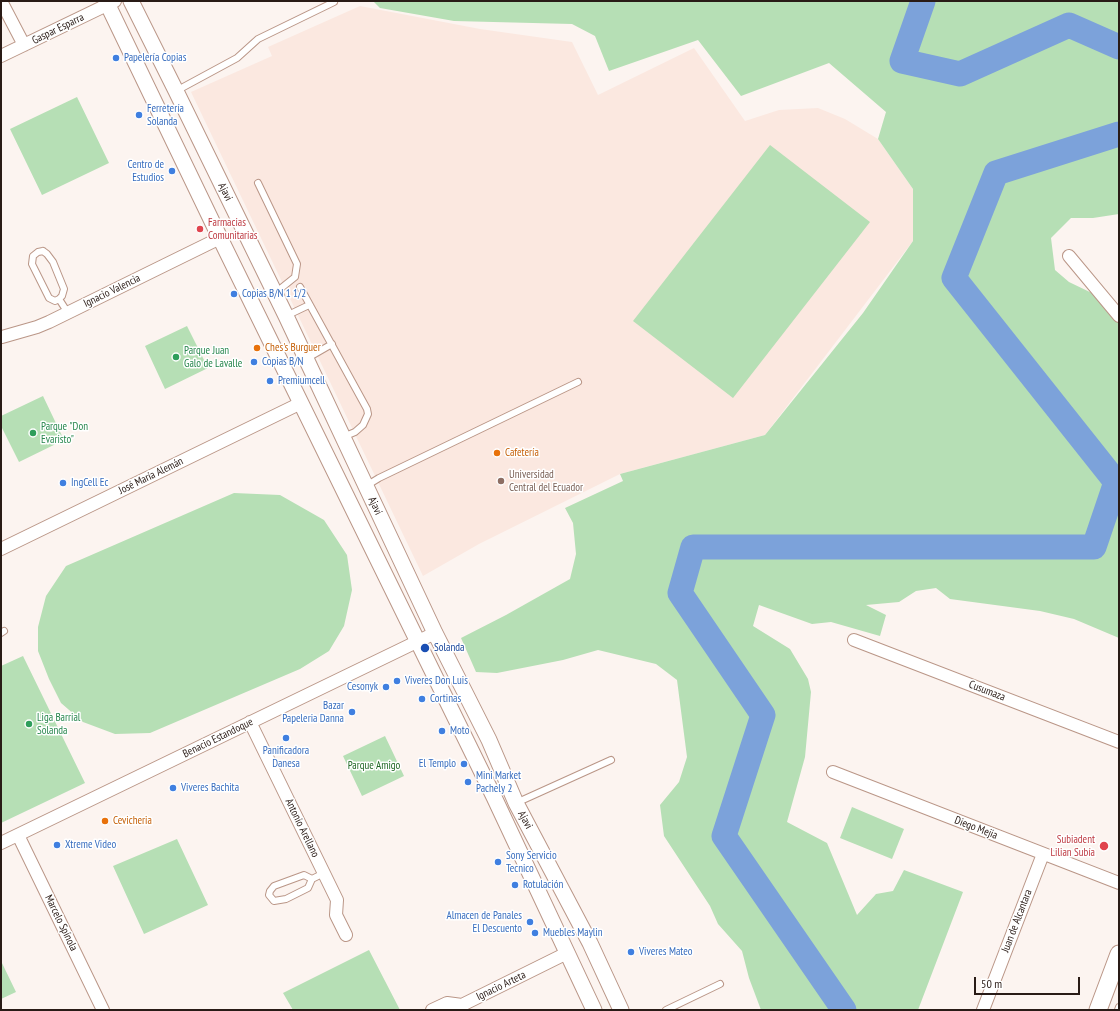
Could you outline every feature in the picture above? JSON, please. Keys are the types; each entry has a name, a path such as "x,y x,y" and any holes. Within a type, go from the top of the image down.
{"main road":[{"path":"1098,1010 1119,954"}],"street":[{"path":"1,1 24,45"},
{"name":"Ajavi","path":"131,1 286,316 435,633 489,740 516,803 590,943 621,1010"},
{"name":"Ajavi","path":"109,2 220,238 494,797 594,1010"},
{"name":"Gaspar Esparra","path":"1,56 109,2"},
{"name":"Ignacio Valencia","path":"2,337 37,327 220,238"},
{"path":"1069,256 1119,316"},
{"name":"José María Alemán","path":"1,549 301,403"},
{"name":"Benacio Estandoque","path":"1,843 435,633"},
{"name":"Cusumaza","path":"854,640 1119,742"},
{"name":"Antonio Arellano","path":"250,722 337,900 336,915 346,935"},
{"name":"Diego Mejia","path":"833,772 1119,883"},
{"name":"Marcelo Spínola","path":"18,835 101,1009"},
{"name":"Juan de Alcantara","path":"983,1010 1043,854"},
{"name":"Ignacio Arteta","path":"432,1010 447,1003 462,1005 567,953"}],"lane":[{"path":"176,91 237,58 258,39 334,2"},
{"path":"258,184 298,264 295,277 275,294"},
{"path":"43,251 53,262 64,289 62,296 59,299 55,300 49,298 32,264 33,256 38,252 43,251"},
{"path":"300,287 367,409 368,414 363,425 355,432 343,437"},
{"path":"59,299 68,312"},
{"path":"286,316 309,305"},
{"path":"306,359 332,344"},
{"path":"366,486 379,478 578,382"},
{"path":"516,803 611,760"},
{"path":"312,879 304,875 274,886 269,895 274,901 286,899 308,888 312,879 324,873"},
{"path":"666,1010 720,984"}],"shaded area":[{"path":"360,6 480,29 572,42 598,95 694,48 745,121 779,110 818,108 845,119 878,139 913,189 913,241 765,435 620,474 479,544 423,576 191,92 272,56 268,47"}],"green space":[{"path":"373,1 1119,1 1119,214 1093,218 1071,218 1051,238 1055,270 1069,282 1096,295 1119,321 1119,638 1074,619 1040,611 950,599 936,588 916,591 899,602 866,605 886,615 880,636 831,622 812,624 759,605 753,626 790,649 808,679 811,692 805,757 787,822 827,843 857,915 876,894 893,891 904,870 963,892 918,1010 761,1010 749,978 742,951 718,924 710,906 664,836 660,805 679,782 687,757 677,680 656,664 598,650 563,660 497,673 476,672 461,638 570,579 576,554 573,523 565,508 623,481 620,474 765,435 863,313 913,241 913,189 878,139 886,112 829,63 741,96 698,40 609,71 595,36 572,24 454,21 380,8"},
{"path":"77,97 109,163 42,195 10,129"},
{"path":"770,145 870,222 733,398 633,321"},
{"name":"Parque Juan Galo de Lavalle","path":"187,326 208,368 165,389 145,346"},
{"name":"Parque \"Don Evaristo\"","path":"43,396 64,440 19,462 1,426 1,416"},
{"path":"234,493 280,495 324,520 347,555 352,590 344,626 329,651 300,669 150,733 115,734 83,722 61,703 49,679 38,651 38,627 46,596 66,566"},
{"name":"Liga Barrial Solanda","path":"23,656 85,783 1,823 1,666"},
{"name":"Parque Amigo","path":"385,736 404,776 362,796 343,756"},
{"path":"852,807 904,829 892,859 840,838"},
{"path":"177,839 208,905 144,934 113,866"},
{"path":"369,950 400,1010 293,1010 283,993"},
{"path":"1,961 16,992 1,999"}],"waterway":[{"path":"923,1 902,61 960,74 1069,25 1119,47"},
{"path":"844,1010 724,836 763,715 680,593 693,547 1094,547 1116,482 954,278 996,173 1119,134"}],"place":[{"name":"Papelería Copias","path":"116,58"},
{"name":"Ferretería Solanda","path":"139,115"},
{"name":"Centro de Estudios","path":"172,171"},
{"name":"Farmacias Comunitarias","path":"200,229"},
{"name":"Copias B/N 1 1/2","path":"234,294"},
{"name":"Ches's Burguer","path":"257,348"},
{"name":"Parque Juan Galo de Lavalle","path":"176,357"},
{"name":"Copias B/N","path":"254,362"},
{"name":"Premiumcell","path":"270,381"},
{"name":"Parque \"Don Evaristo\"","path":"33,433"},
{"name":"Cafetería","path":"497,453"},
{"name":"Universidad Central del Ecuador","path":"501,481"},
{"name":"IngCell Ec","path":"63,483"},
{"name":"Solanda","path":"425,648"},
{"name":"Viveres Don Luis","path":"397,681"},
{"name":"Cesonyk","path":"386,687"},
{"name":"Cortinas","path":"422,699"},
{"name":"Bazar Papeleria Danna","path":"352,712"},
{"name":"Liga Barrial Solanda","path":"29,724"},
{"name":"Moto","path":"442,731"},
{"name":"Panificadora Danesa","path":"286,738"},
{"name":"El Templo","path":"464,764"},
{"name":"Mini Market Pachely 2","path":"468,782"},
{"name":"Viveres Bachita","path":"173,788"},
{"name":"Cevicheria","path":"105,821"},
{"name":"Xtreme Video","path":"57,845"},
{"name":"Subiadent Lilian Subía","path":"1104,846"},
{"name":"Sony Servicio Tecnico","path":"498,862"},
{"name":"Rotulación","path":"515,885"},
{"name":"Almacen de Panales El Descuento","path":"530,922"},
{"name":"Muebles Maylin","path":"535,933"},
{"name":"Viveres Mateo","path":"631,952"}]}
